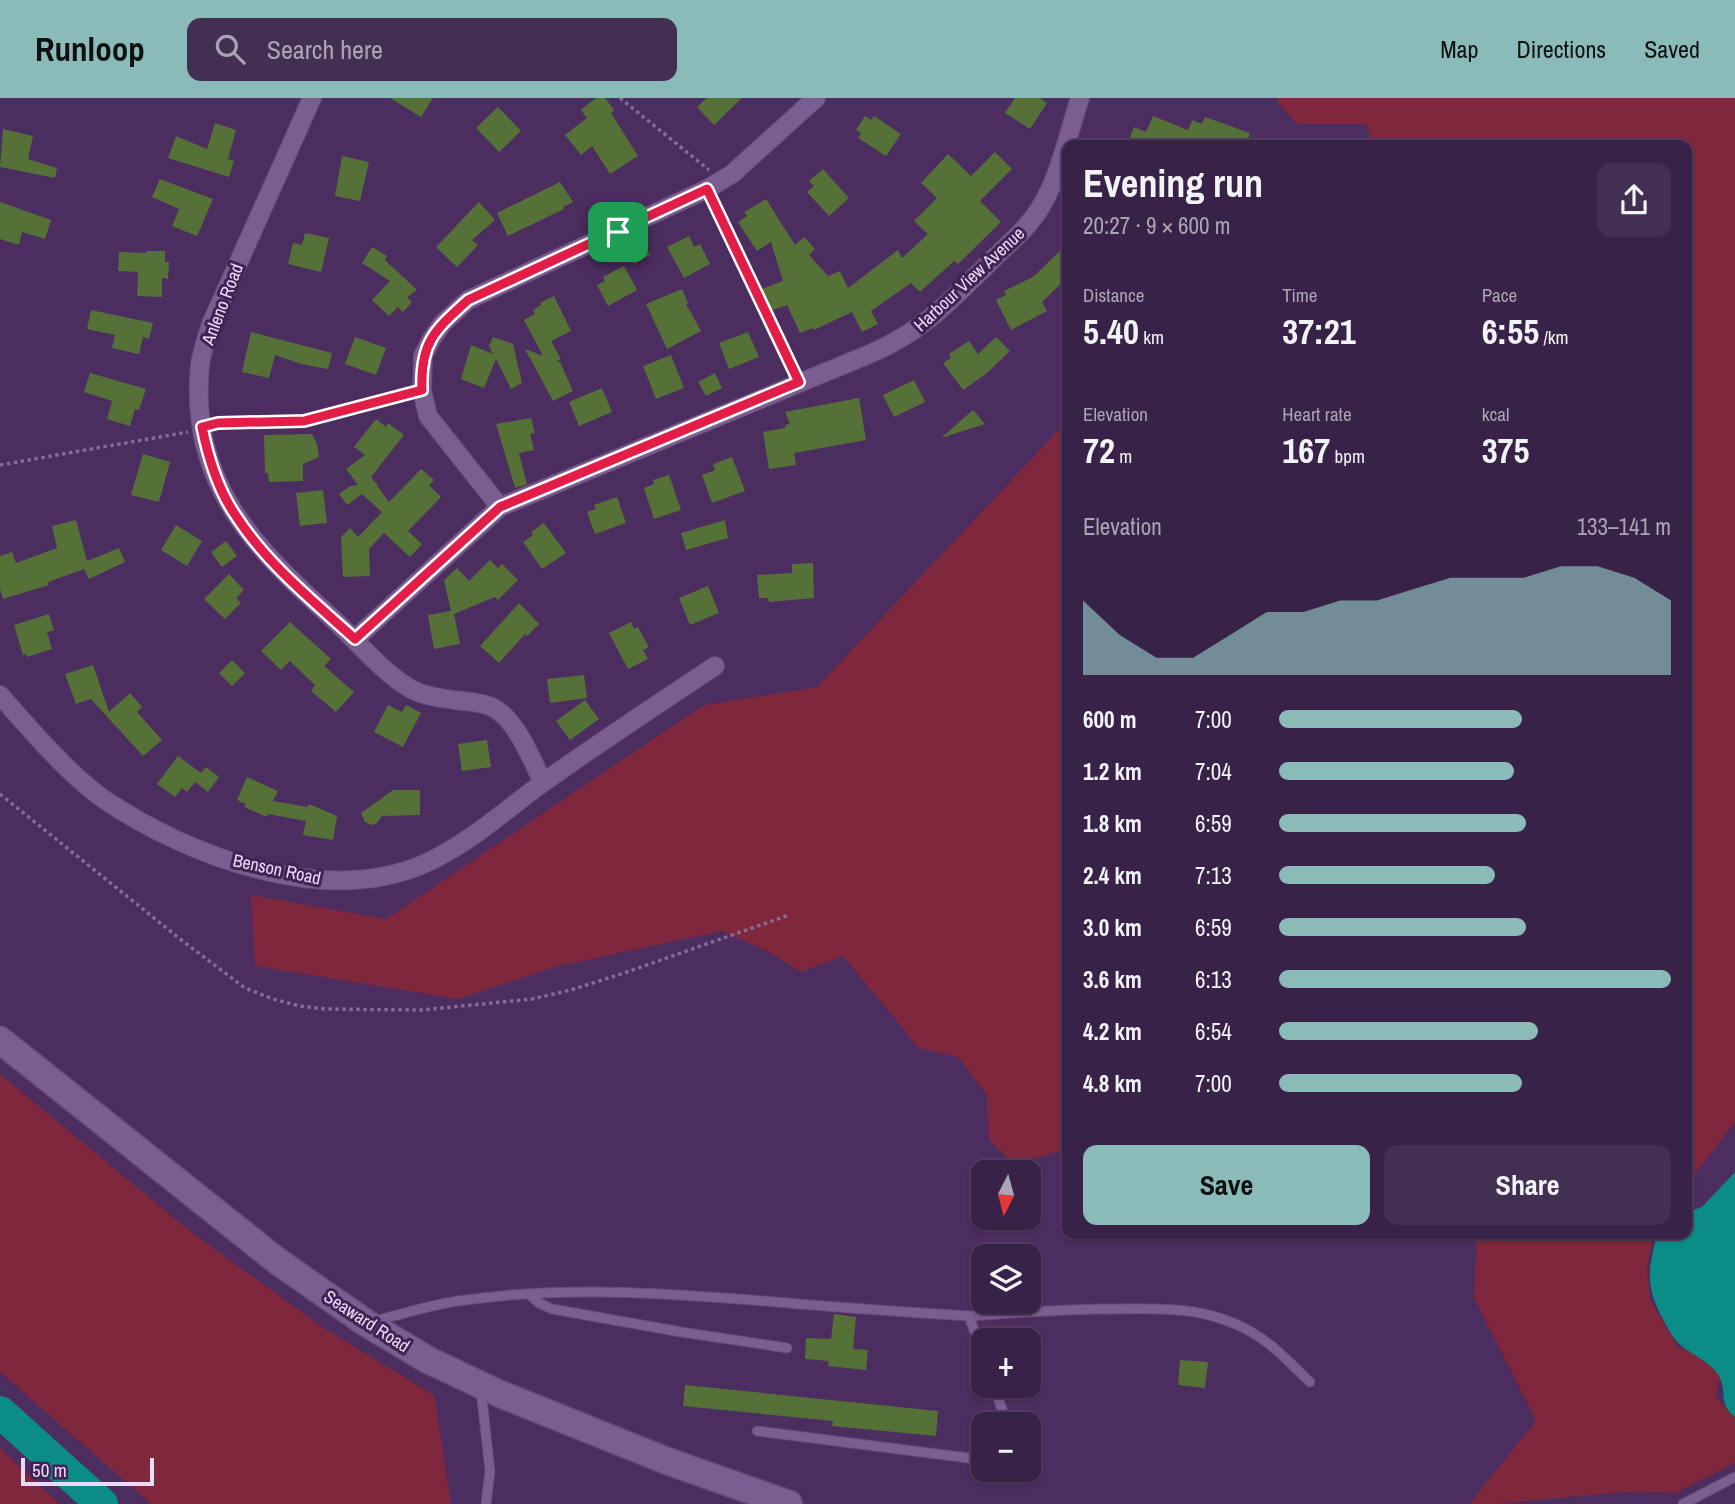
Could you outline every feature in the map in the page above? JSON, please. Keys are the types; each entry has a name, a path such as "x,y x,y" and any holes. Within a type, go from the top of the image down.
{"street":[{"name":"Anleno Road","path":"312,98 211,324 200,363 202,427 214,472 234,515 261,550 355,639 411,689 432,696 494,708 517,733 543,783"},
{"path":"500,507 428,416 422,390 423,356 442,324 468,300 732,174 816,98"},
{"name":"Harbour View Avenue","path":"1066,140 1080,98"},
{"name":"Harbour View Avenue","path":"355,639 500,507 891,345 916,331 1026,227 1040,210 1062,153"},
{"name":"Benson Road","path":"0,695 62,761 104,799 157,830 197,849 241,864 295,877 335,881 382,877 424,863 464,842 543,783 715,666"},
{"name":"Seaward Road","path":"0,1040 276,1260 366,1324 428,1360 480,1385 667,1461 789,1504"}],"lane":[{"path":"366,1324 457,1301 621,1290 969,1316 1079,1309 1171,1308 1210,1314 1252,1332 1271,1345 1310,1382"},
{"path":"530,1295 539,1303 552,1308 787,1348"},
{"path":"969,1316 973,1328"},
{"path":"480,1385 490,1471 486,1504"},
{"path":"757,1431 971,1458"},
{"path":"1683,1504 1735,1477"}],"path":[{"path":"620,98 682,146 714,184 799,382"},
{"path":"0,465 186,433 218,423 304,421 422,390"},
{"path":"0,794 245,988 299,1006 325,1009 422,1010 532,999 611,978 789,915"}],"shaded area":[{"path":"1278,98 1735,98 1735,1122 1692,1178 1692,140 1371,140 1366,124 1297,124 1277,102"},
{"path":"1062,426 1062,1150 1028,1160 1010,1160 989,1140 987,1095 958,1057 919,1048 843,956 801,972 769,952 722,931 558,966 458,999 255,966 251,895 386,919 704,705 817,687"},
{"path":"0,1074 190,1231 325,1329 434,1395 451,1504 151,1504 0,1372"},
{"path":"1735,1172 1735,1417 1726,1408 1722,1383 1717,1373 1674,1338 1658,1309 1651,1288 1650,1269 1656,1239 1692,1239 1692,1210 1702,1207"},
{"path":"1477,1239 1653,1239 1647,1267 1650,1300 1678,1347 1708,1360 1720,1375 1716,1397 1730,1412 1735,1413 1735,1463 1675,1493 1623,1492 1498,1504 1469,1504 1536,1421 1474,1298"},
{"path":"0,1448 52,1497 60,1504 0,1504"}],"building":[{"path":"390,98 433,98 421,117"},
{"path":"596,98 605,98 614,110 611,113 638,156 610,174 592,146 581,155 565,135 587,118 581,110"},
{"path":"707,98 742,98 714,125 697,107"},
{"path":"1015,98 1040,98 1047,103 1030,129 1005,113"},
{"path":"498,107 521,131 499,152 476,128"},
{"path":"865,116 871,120 874,116 901,134 886,156 858,138 861,133 856,130"},
{"path":"1153,116 1188,130 1192,120 1202,124 1205,117 1250,133 1248,140 1129,140 1134,127 1146,132"},
{"path":"215,123 236,130 228,159 234,161 229,177 168,158 176,136 207,149"},
{"path":"3,129 33,136 28,159 57,168 55,178 0,167"},
{"path":"995,152 1012,169 980,201 1001,222 958,264 954,261 920,292 911,283 871,311 878,324 862,332 852,312 814,330 813,328 800,333 787,305 767,312 759,290 783,281 771,242 757,251 738,222 747,216 744,212 766,199 795,245 804,237 815,249 809,255 828,276 840,271 848,288 898,250 902,258 928,234 914,221 937,198 921,183 948,154 971,176"},
{"path":"342,156 369,162 360,201 335,196"},
{"path":"823,169 849,198 829,216 807,192 814,186 809,181"},
{"path":"160,179 213,199 197,236 172,226 179,209 152,197"},
{"path":"560,182 573,202 508,236 497,213"},
{"path":"0,202 51,220 45,239 22,232 19,245 0,239"},
{"path":"479,202 495,220 472,240 478,245 457,267 436,247"},
{"path":"305,233 329,238 321,272 288,264 293,243 302,245"},
{"path":"689,236 694,247 700,244 710,264 684,278 667,247"},
{"path":"642,241 650,255 634,264 626,250"},
{"path":"372,247 387,256 385,260 417,290 407,297 412,302 403,312 398,307 389,316 372,300 390,281 362,263"},
{"path":"1062,249 1062,283 1042,302 1047,311 1011,330 996,300 1006,295 1004,291 1033,277"},
{"path":"165,251 165,262 169,262 168,279 162,278 162,297 137,296 138,272 118,271 119,252"},
{"path":"624,266 637,290 608,306 597,285 605,281 603,277"},
{"path":"682,289 688,303 686,304 701,331 667,349 646,304"},
{"path":"554,296 571,331 551,341 561,359 557,361 560,362 573,391 553,401 525,349 543,356 524,320 535,314 533,310 541,305 540,303"},
{"path":"91,310 153,323 149,339 143,337 139,354 112,348 115,335 87,329"},
{"path":"251,332 332,353 328,369 275,355 269,378 242,372"},
{"path":"748,332 759,357 729,369 719,343"},
{"path":"355,337 386,348 376,375 345,364"},
{"path":"493,337 513,344 522,383 511,389 496,359 484,388 461,379 471,345 493,354 489,346"},
{"path":"996,337 1010,351 987,373 963,390 943,363 951,358 949,354 969,341 978,354"},
{"path":"671,355 684,388 656,399 643,366"},
{"path":"90,373 146,389 139,410 135,409 130,426 107,419 112,401 84,392"},
{"path":"715,373 722,388 706,396 698,382"},
{"path":"914,380 925,402 894,417 883,395"},
{"path":"602,388 612,412 579,426 569,402"},
{"path":"859,398 866,440 794,453 796,465 769,469 763,432 785,428 785,425 790,424 785,412"},
{"path":"973,410 985,424 941,438"},
{"path":"531,418 535,433 530,434 534,450 519,453 527,484 515,488 496,424"},
{"path":"376,419 386,427 388,423 404,435 371,477 378,483 376,484 389,502 421,469 434,480 429,485 441,497 408,531 422,544 410,557 384,533 369,549 370,576 343,577 341,537 350,528 358,537 382,512 362,494 347,505 339,494 350,486 358,485 346,469 365,455 354,447"},
{"path":"312,434 319,457 303,464 303,481 269,482 268,473 265,473 264,435"},
{"path":"143,454 170,462 159,502 131,495"},
{"path":"732,457 745,491 712,503 702,475 715,470 713,464"},
{"path":"669,475 681,510 654,519 644,488 654,484 653,480"},
{"path":"323,490 327,523 300,526 296,493"},
{"path":"617,497 626,523 595,534 587,512 596,509 594,505"},
{"path":"76,520 87,561 119,548 125,562 89,579 84,569 48,582 49,585 3,599 0,589 0,556 12,552 16,563 57,548 52,526"},
{"path":"725,520 728,538 686,550 681,533"},
{"path":"544,523 566,553 542,569 523,542"},
{"path":"176,525 202,541 187,566 161,550"},
{"path":"226,541 237,556 222,567 211,552"},
{"path":"490,560 498,568 502,564 518,580 498,600 495,597 454,614 460,644 434,649 428,615 451,611 444,580 457,568 469,581"},
{"path":"813,563 814,598 769,602 768,598 759,598 757,575 792,573 792,564"},
{"path":"229,574 244,590 236,598 241,603 225,619 204,599"},
{"path":"708,586 719,613 690,625 679,598"},
{"path":"519,603 539,624 527,636 525,634 499,663 480,646"},
{"path":"49,614 54,630 47,632 52,649 27,657 26,654 23,655 14,625"},
{"path":"290,622 331,659 324,666 354,692 336,712 311,691 315,685 290,661 281,670 261,651"},
{"path":"631,622 634,629 638,627 649,647 643,650 648,659 628,669 609,633"},
{"path":"232,660 245,673 232,686 219,673"},
{"path":"93,665 109,712 130,693 142,707 137,712 162,740 143,756 91,699 76,704 65,674"},
{"path":"584,675 587,698 550,703 547,679"},
{"path":"585,700 599,719 570,740 556,721"},
{"path":"388,705 402,712 406,705 421,713 403,747 374,732"},
{"path":"487,740 491,767 462,771 458,744"},
{"path":"178,756 201,773 206,767 219,777 208,792 195,782 187,792 182,788 175,797 157,784"},
{"path":"247,777 278,791 273,801 308,807 309,804 337,816 333,840 303,835 306,821 268,814 267,817 244,807 246,804 237,800"},
{"path":"393,790 420,790 420,815 382,816 377,823 371,825 365,822 361,813"},
{"path":"834,1314 856,1317 853,1349 868,1350 866,1370 828,1366 829,1361 805,1359 806,1338 831,1339"},
{"path":"1180,1360 1208,1362 1205,1388 1178,1385"},
{"path":"685,1385 938,1411 936,1436 832,1426 833,1421 683,1406"}],"waterway":[{"path":"0,1412 102,1504"}],"route":[{"path":"707,189 799,382 500,507 355,639 261,550 234,515 214,472 202,427 218,423 304,421 422,390 423,356 431,340 442,324 468,300 618,232 707,189"}]}
